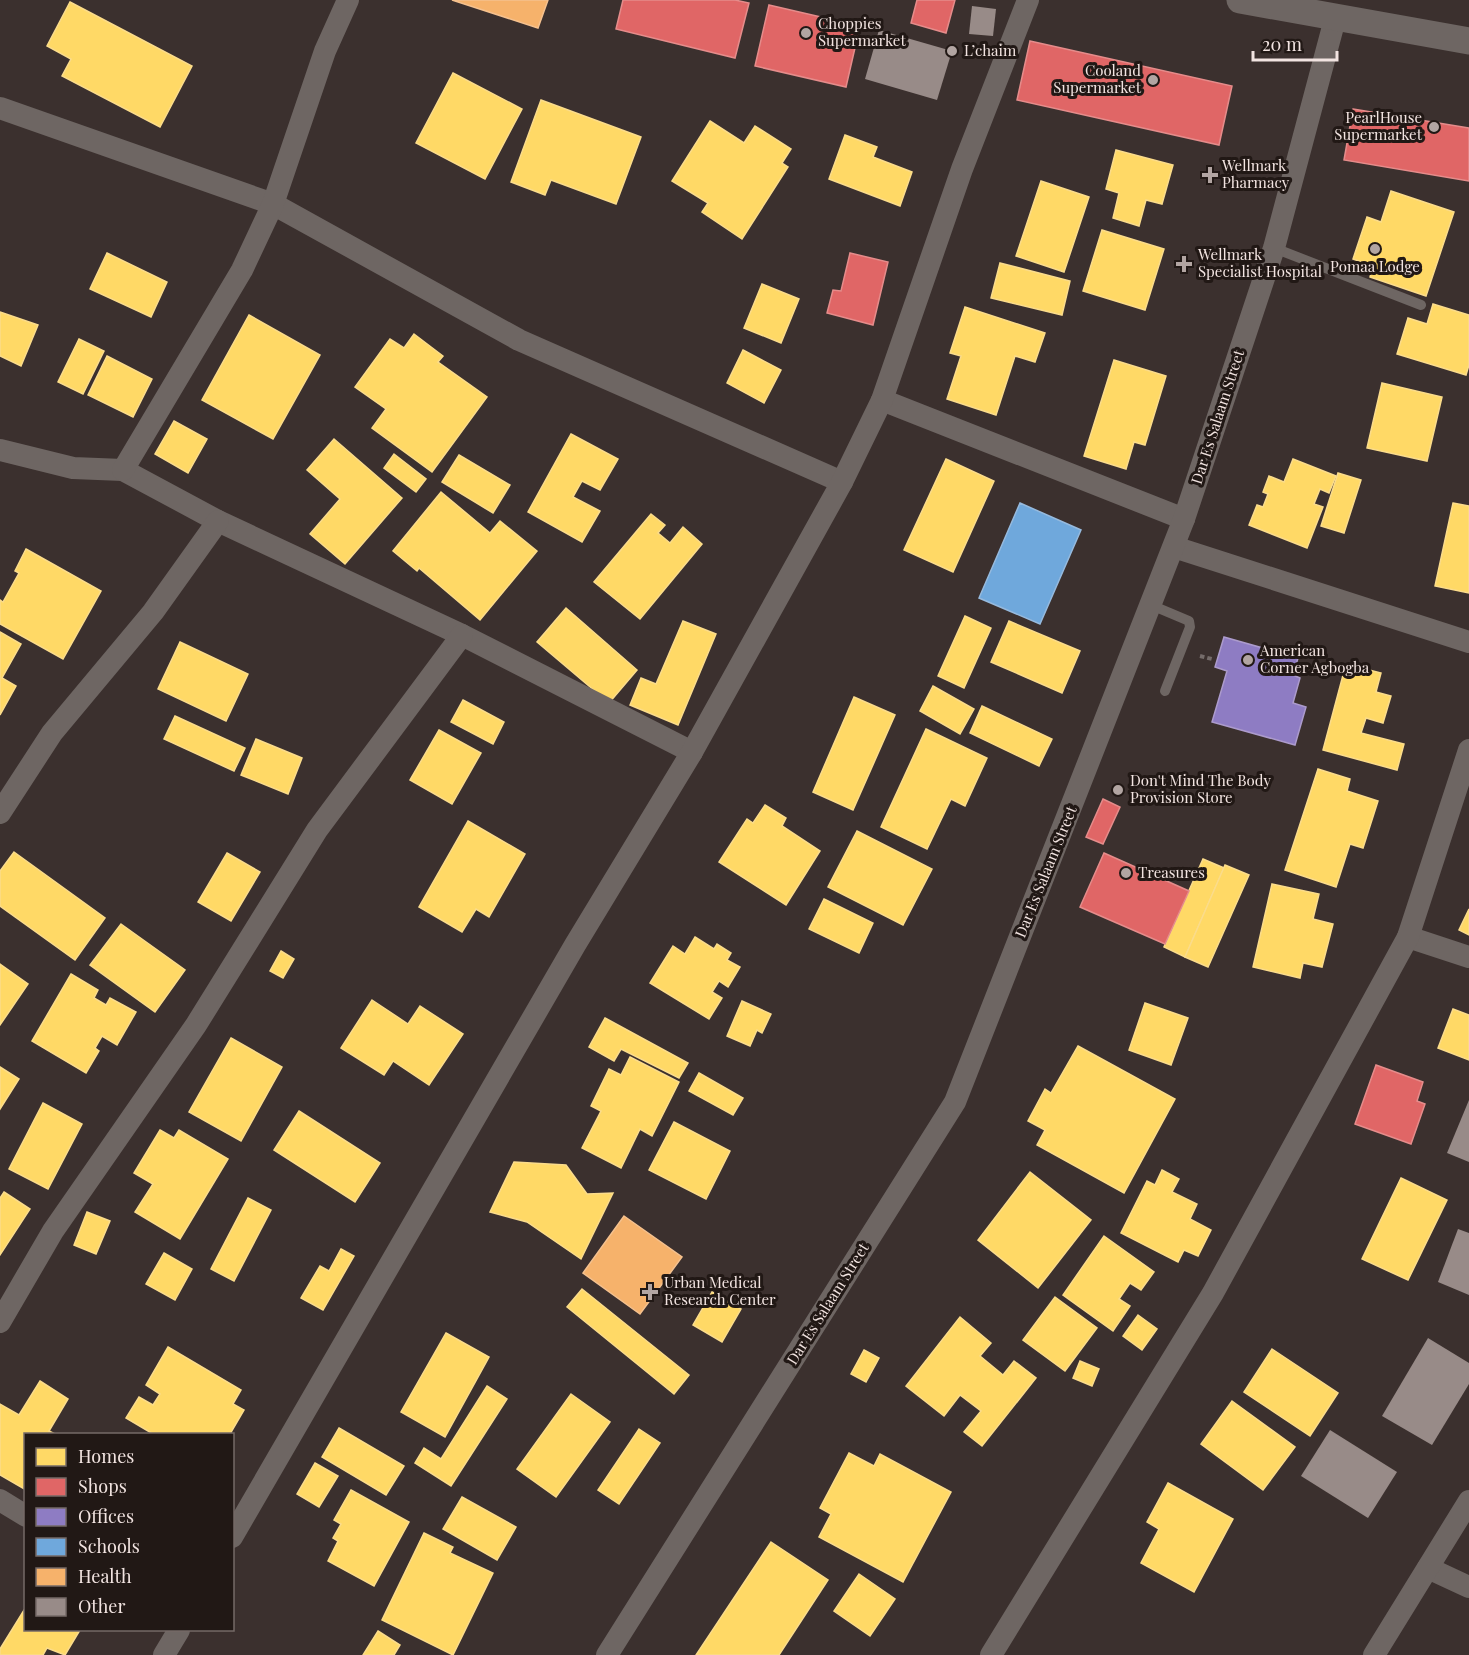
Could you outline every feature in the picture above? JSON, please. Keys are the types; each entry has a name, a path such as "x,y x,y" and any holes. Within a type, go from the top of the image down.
{"street":[{"path":"123,470 242,270 273,204 325,51 348,0"},
{"path":"234,1534 570,955 692,752 842,482 882,400 962,169 1028,0"},
{"path":"1240,0 1335,19 1469,41"},
{"name":"Dar Es Salaam Street","path":"607,1655 955,1102 1184,519 1274,248 1335,19"},
{"path":"0,108 273,204 519,340 842,482"},
{"path":"882,400 1184,519"},
{"path":"0,450 73,468 123,470 218,521 462,635 692,752"},
{"path":"0,813 52,733 153,612 218,521"},
{"path":"1174,547 1469,642"},
{"path":"0,1322 52,1231 196,1025 317,830 462,635"},
{"path":"991,1655 1214,1293 1408,937 1469,750"},
{"path":"1408,937 1469,957"},
{"path":"0,1500 24,1515"},
{"path":"1374,1655 1469,1501"},
{"path":"1428,1568 1469,1587"},
{"path":"164,1655 178,1631"}],"lane":[{"path":"1274,248 1421,305"},
{"path":"1151,605 1184,617 1189,621 1190,627 1165,692"}],"building: Homes":[{"path":"70,2 192,66 160,127 62,76 71,59 47,46"},
{"path":"453,73 522,109 485,179 416,143"},
{"path":"541,100 641,137 616,204 551,180 545,195 511,182"},
{"path":"710,121 744,143 755,126 791,149 782,163 788,167 742,239 702,212 708,203 672,181"},
{"path":"845,135 877,147 873,157 912,172 900,206 829,179"},
{"path":"1116,150 1173,165 1162,204 1146,200 1139,226 1113,218 1119,193 1106,189"},
{"path":"1041,181 1089,197 1064,272 1016,256"},
{"path":"1391,191 1454,212 1426,296 1370,277 1373,266 1353,259 1367,217 1381,222"},
{"path":"1102,230 1164,249 1145,310 1083,291"},
{"path":"107,253 167,282 151,317 90,289"},
{"path":"1000,263 1070,281 1062,315 991,298"},
{"path":"762,284 799,299 781,343 744,328"},
{"path":"1433,304 1469,315 1469,365 1466,375 1397,354 1408,318 1427,324"},
{"path":"965,307 1045,333 1035,362 1015,356 996,415 947,399 961,356 950,353"},
{"path":"0,312 38,325 21,366 0,356"},
{"path":"249,315 320,355 273,439 202,400"},
{"path":"414,334 443,356 438,362 487,397 432,472 372,428 386,409 355,387 390,339 404,348"},
{"path":"79,339 104,351 83,394 58,382"},
{"path":"743,350 781,370 764,403 727,383"},
{"path":"107,356 152,379 133,417 88,395"},
{"path":"1114,360 1166,376 1145,445 1134,442 1126,469 1084,456"},
{"path":"1382,383 1442,397 1427,461 1367,448"},
{"path":"174,421 207,439 188,473 155,454"},
{"path":"571,434 618,459 600,490 582,481 573,497 600,511 582,542 528,512"},
{"path":"334,439 402,498 345,564 310,534 340,499 307,470"},
{"path":"394,454 426,479 416,492 384,468"},
{"path":"459,455 510,485 493,513 442,482"},
{"path":"946,459 994,481 953,572 904,550"},
{"path":"1293,459 1336,476 1329,493 1320,489 1314,504 1323,507 1307,548 1249,525 1257,505 1263,507 1268,494 1263,492 1269,476 1284,482"},
{"path":"1338,473 1361,480 1344,533 1321,526"},
{"path":"441,492 490,533 500,521 537,551 480,620 419,568 417,571 393,551"},
{"path":"1453,503 1469,506 1469,593 1435,586"},
{"path":"651,514 665,525 658,533 670,543 683,527 702,544 640,619 594,582"},
{"path":"26,549 101,591 63,659 0,624 0,600 3,602 19,573 15,571"},
{"path":"566,608 637,670 609,703 537,642"},
{"path":"965,616 991,628 964,688 938,676"},
{"path":"683,621 716,634 678,725 630,705 641,678 656,684"},
{"path":"1009,621 1080,651 1062,693 991,662"},
{"path":"0,632 21,644 2,678 16,686 0,715"},
{"path":"180,642 248,674 226,721 158,689"},
{"path":"1346,664 1381,673 1376,692 1391,696 1383,723 1366,718 1361,733 1404,744 1397,770 1323,750"},
{"path":"933,686 974,709 960,734 920,711"},
{"path":"854,697 895,715 853,810 813,792"},
{"path":"463,700 504,722 493,744 451,722"},
{"path":"982,706 1052,739 1039,766 970,733"},
{"path":"175,716 245,748 234,771 164,739"},
{"path":"926,729 987,758 965,806 951,799 927,849 881,827"},
{"path":"439,730 481,753 452,804 410,780"},
{"path":"256,739 302,758 288,794 241,775"},
{"path":"1318,769 1350,779 1347,791 1378,801 1363,848 1350,844 1336,887 1285,870"},
{"path":"765,805 786,818 782,826 820,851 786,905 719,862 747,819 753,823"},
{"path":"468,821 525,854 489,917 476,909 462,932 419,907"},
{"path":"857,831 932,869 903,925 828,887"},
{"path":"14,852 105,918 75,960 0,906 0,871"},
{"path":"227,853 260,872 231,921 198,902"},
{"path":"1203,859 1224,868 1185,957 1164,947"},
{"path":"1225,865 1249,875 1208,967 1185,957"},
{"path":"1272,884 1319,894 1313,919 1333,924 1322,967 1303,963 1300,978 1253,967"},
{"path":"824,899 873,923 859,953 809,929"},
{"path":"1469,909 1469,935 1459,930"},
{"path":"121,924 185,970 155,1012 90,965"},
{"path":"695,937 714,949 717,944 731,953 727,960 740,967 728,987 719,981 712,992 722,998 709,1019 650,983 673,946 685,954"},
{"path":"281,951 294,959 283,978 270,971"},
{"path":"0,964 28,984 0,1025"},
{"path":"71,974 98,990 94,998 106,1005 110,998 136,1012 117,1045 102,1036 95,1048 99,1051 86,1073 32,1041"},
{"path":"372,1000 408,1024 420,1006 463,1034 429,1085 393,1061 384,1075 341,1048"},
{"path":"742,1001 771,1014 762,1033 757,1030 750,1046 727,1036"},
{"path":"1145,1003 1188,1018 1171,1065 1129,1050"},
{"path":"1453,1009 1469,1015 1469,1060 1438,1048"},
{"path":"605,1018 688,1063 679,1078 621,1049 614,1061 589,1047"},
{"path":"231,1038 282,1067 241,1141 189,1112"},
{"path":"1078,1046 1175,1099 1124,1193 1037,1145 1045,1130 1028,1121 1045,1089 1051,1093"},
{"path":"630,1057 679,1082 652,1136 640,1129 621,1168 582,1148 601,1111 591,1106 609,1069 621,1075"},
{"path":"0,1067 19,1079 0,1109"},
{"path":"699,1073 743,1098 733,1115 689,1091"},
{"path":"43,1103 82,1124 48,1189 9,1169"},
{"path":"299,1111 380,1163 355,1202 274,1150"},
{"path":"674,1122 730,1151 706,1199 649,1170"},
{"path":"160,1130 174,1138 179,1130 228,1159 180,1239 135,1212 153,1184 134,1173"},
{"path":"514,1162 566,1165 587,1194 613,1193 581,1259 527,1222 490,1212"},
{"path":"1162,1170 1179,1179 1172,1192 1197,1204 1190,1219 1211,1230 1198,1256 1184,1250 1178,1262 1121,1233 1147,1181 1155,1185"},
{"path":"1030,1172 1091,1220 1038,1288 978,1240"},
{"path":"1401,1178 1447,1200 1408,1280 1362,1259"},
{"path":"4,1192 30,1209 0,1255 0,1198"},
{"path":"248,1198 271,1210 234,1281 211,1269"},
{"path":"87,1212 110,1221 96,1254 74,1245"},
{"path":"1104,1236 1154,1272 1141,1290 1130,1283 1119,1299 1130,1306 1113,1331 1063,1295"},
{"path":"341,1249 354,1256 323,1310 301,1298 320,1266 329,1271"},
{"path":"164,1253 192,1269 175,1300 146,1284"},
{"path":"582,1289 689,1375 674,1394 567,1307"},
{"path":"712,1292 741,1309 722,1342 693,1325"},
{"path":"1055,1297 1097,1328 1065,1371 1023,1340"},
{"path":"1138,1315 1157,1329 1142,1350 1123,1336"},
{"path":"960,1317 991,1343 980,1356 1003,1375 1014,1361 1036,1378 982,1446 964,1432 981,1411 960,1395 944,1416 906,1386"},
{"path":"446,1333 489,1357 445,1437 401,1412"},
{"path":"168,1347 241,1390 233,1404 244,1410 231,1433 151,1433 126,1418 139,1397 153,1405 160,1394 146,1385"},
{"path":"1272,1349 1338,1393 1310,1436 1244,1392"},
{"path":"864,1350 879,1358 866,1382 851,1374"},
{"path":"1080,1361 1099,1369 1092,1386 1073,1378"},
{"path":"40,1381 68,1399 49,1431 53,1433 24,1433 24,1489 0,1475 0,1404 19,1415"},
{"path":"487,1386 507,1399 451,1486 415,1463 424,1448 441,1459"},
{"path":"571,1394 610,1422 556,1497 517,1469"},
{"path":"1232,1401 1295,1447 1263,1490 1201,1444"},
{"path":"339,1428 404,1466 386,1495 322,1457"},
{"path":"639,1429 660,1443 619,1504 598,1490"},
{"path":"849,1453 874,1466 880,1454 951,1492 903,1582 819,1537 831,1514 820,1508"},
{"path":"315,1463 338,1476 319,1507 297,1494"},
{"path":"1168,1483 1233,1519 1194,1592 1141,1563 1159,1529 1147,1522"},
{"path":"351,1490 409,1522 374,1586 328,1561 338,1541 333,1538 341,1524 334,1520"},
{"path":"462,1497 516,1527 497,1560 443,1529"},
{"path":"424,1533 453,1547 450,1553 493,1573 453,1655 382,1620"},
{"path":"771,1542 828,1580 779,1655 696,1655"},
{"path":"859,1574 895,1599 870,1636 834,1611"},
{"path":"24,1610 24,1631 79,1631 65,1655 47,1648 43,1655 0,1655 0,1649"},
{"path":"378,1631 400,1645 394,1655 363,1655"}],"building: Shops":[{"path":"623,0 735,0 749,3 735,58 616,29"},
{"path":"917,0 955,0 946,33 911,23"},
{"path":"769,5 860,26 846,87 755,66"},
{"path":"1030,41 1232,86 1219,145 1017,100"},
{"path":"1353,109 1469,128 1469,181 1344,160"},
{"path":"850,253 888,262 873,325 827,313 833,290 841,291"},
{"path":"1103,799 1120,807 1103,844 1086,837"},
{"path":"1104,853 1189,891 1165,944 1080,907"},
{"path":"1376,1065 1423,1082 1417,1101 1425,1104 1411,1144 1355,1124"}],"building: Offices":[{"path":"1224,637 1298,658 1293,675 1300,678 1293,703 1306,707 1295,745 1212,722 1227,671 1215,667"}],"building: Schools":[{"path":"1020,503 1081,530 1040,624 979,598"}],"building: Health":[{"path":"452,0 548,0 538,28"},
{"path":"624,1216 682,1257 640,1314 583,1273"}],"building: Other":[{"path":"972,6 996,9 993,36 969,34"},
{"path":"879,30 952,51 937,100 865,79"},
{"path":"1469,1100 1469,1162 1447,1153"},
{"path":"1458,1229 1469,1233 1469,1295 1438,1282"},
{"path":"1428,1338 1469,1363 1469,1384 1432,1445 1382,1416"},
{"path":"1330,1430 1397,1472 1368,1518 1301,1476"}],"place":[{"name":"Choppies Supermarket","path":"806,33"},
{"name":"L’chaim","path":"952,51"},
{"name":"Cooland Supermarket","path":"1153,80"},
{"name":"PearlHouse Supermarket","path":"1434,127"},
{"name":"Wellmark Pharmacy","path":"1210,175"},
{"name":"Pomaa Lodge","path":"1375,249"},
{"name":"Wellmark Specialist Hospital","path":"1184,264"},
{"name":"American Corner Agbogba","path":"1248,660"},
{"name":"Don't Mind The Body Provision Store","path":"1118,790"},
{"name":"Treasures","path":"1126,873"},
{"name":"Urban Medical Research Center","path":"650,1292"}]}
